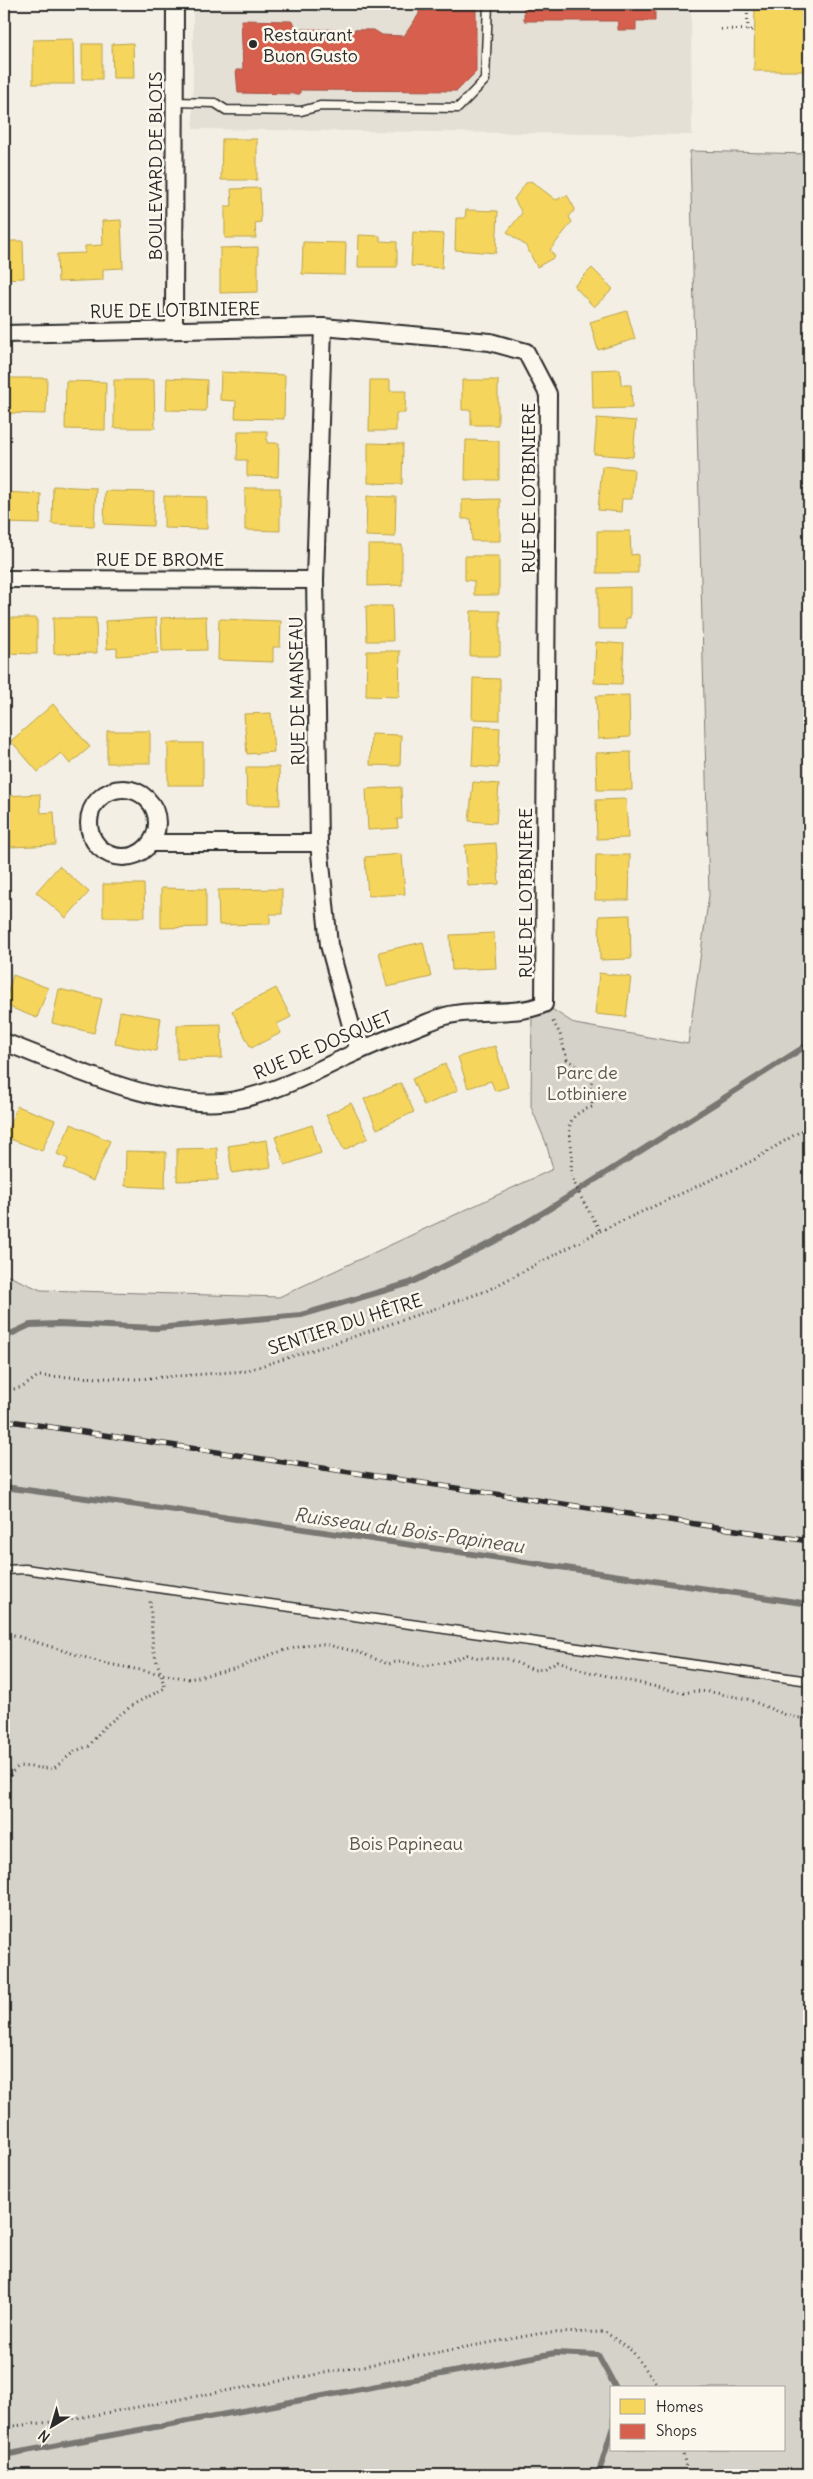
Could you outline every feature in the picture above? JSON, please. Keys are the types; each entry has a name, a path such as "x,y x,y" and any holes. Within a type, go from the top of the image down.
{"street":[{"name":"BOULEVARD DE BLOIS","path":"174,4 174,329"},
{"name":"RUE DE LOTBINIERE","path":"4,334 323,327 490,342 526,352 548,394 544,1004"},
{"name":"RUE DE MANSEAU","path":"323,327 315,580 319,843 329,945 358,1051"},
{"name":"RUE DE BROME","path":"4,579 315,580"},
{"path":"151,843 157,832 158,820 155,809 142,794 128,788 116,789 105,793 96,801 90,812 88,822 95,843 103,851 123,858 134,856 151,843 319,843"},
{"name":"RUE DE DOSQUET","path":"4,1042 133,1091 200,1102 234,1101 274,1090 358,1051 442,1017 464,1012 532,1010 544,1004"}],"lane":[{"path":"174,102 215,103 226,110 301,112 320,106 458,108 486,80 488,4"},
{"path":"4,1570 26,1569 809,1681"}],"path":[{"path":"748,4 748,30"},
{"path":"721,29 753,30"},
{"path":"544,1004 560,1034 567,1059 589,1075 592,1084 592,1106 578,1111 571,1120 569,1134 572,1175 600,1231"},
{"name":"SENTIER DU HÊTRE","path":"5,1391 23,1388 38,1376 138,1380 245,1371 338,1342 486,1291 600,1231 752,1161 809,1126"},
{"path":"4,1788 7,1787 12,1774 19,1766 53,1769 74,1751 89,1746 104,1727 134,1704 165,1688 153,1649 150,1623 150,1587"},
{"path":"4,1632 103,1663 189,1679 208,1676 310,1644 328,1645 358,1652 388,1664 400,1661 423,1666 447,1662 467,1655 480,1658 507,1659 534,1670 543,1669 558,1661 585,1671 684,1693 695,1691 711,1692 747,1700 791,1717 809,1719"},
{"path":"4,2426 61,2421 543,2333 604,2332 632,2351 658,2386"},
{"path":"682,2452 688,2475"}],"shaded area":[{"path":"193,4 691,4 692,135 193,129"}],"green space":[{"name":"Bois Papineau","path":"690,151 809,154 809,2475 4,2475 4,1274 41,1290 279,1297 553,1169 546,1143 531,1107 532,1010 544,1004 575,1024 688,1044 709,895"}],"building: Homes":[{"path":"755,4 809,4 809,71 754,71"},
{"path":"73,39 74,84 33,84 33,40"},
{"path":"133,43 134,78 113,78 112,44"},
{"path":"82,44 102,44 102,79 82,79"},
{"path":"222,139 257,139 257,180 221,180"},
{"path":"531,181 556,200 567,195 575,209 569,217 572,222 550,250 555,257 537,267 526,246 507,232 522,213 514,199 526,183"},
{"path":"260,188 261,222 255,223 256,238 225,238 225,206 232,206 231,189"},
{"path":"466,210 498,211 496,253 455,250 456,218 465,218"},
{"path":"121,220 123,268 103,269 103,280 58,282 57,254 85,253 85,246 103,245 102,221"},
{"path":"413,232 444,234 442,268 411,266"},
{"path":"359,235 380,236 380,241 397,242 397,267 358,267"},
{"path":"4,241 23,241 24,278 4,279"},
{"path":"303,242 346,243 345,275 302,274"},
{"path":"258,247 258,292 220,293 220,248"},
{"path":"592,268 613,289 594,307 574,286"},
{"path":"627,311 635,339 598,350 590,322"},
{"path":"620,369 621,385 631,385 632,408 593,409 592,370"},
{"path":"221,372 285,375 284,419 235,418 236,401 220,400"},
{"path":"4,378 47,378 46,414 4,413"},
{"path":"167,378 207,380 206,411 166,410"},
{"path":"114,380 154,380 155,428 114,428"},
{"path":"370,380 390,380 390,391 406,391 405,413 396,413 396,431 369,431"},
{"path":"462,380 498,380 498,425 471,425 471,410 462,410"},
{"path":"66,381 106,382 105,430 65,429"},
{"path":"597,418 636,421 633,457 594,454"},
{"path":"238,431 267,431 267,443 279,443 278,477 247,476 247,460 237,460"},
{"path":"466,440 499,441 499,480 465,480"},
{"path":"368,443 403,444 402,484 368,483"},
{"path":"602,466 634,469 632,499 622,499 621,512 598,510"},
{"path":"53,486 96,488 94,526 52,524"},
{"path":"245,488 280,488 280,531 245,530"},
{"path":"105,491 154,492 153,526 104,524"},
{"path":"4,492 41,494 40,524 4,523"},
{"path":"164,496 207,497 207,529 164,528"},
{"path":"367,496 396,497 395,537 366,536"},
{"path":"500,499 500,541 472,541 471,519 462,519 462,500"},
{"path":"597,531 630,531 631,555 638,554 638,573 597,573"},
{"path":"368,545 402,545 402,585 368,586"},
{"path":"465,556 499,556 499,595 474,595 474,581 465,580"},
{"path":"630,587 630,618 626,618 626,629 598,629 598,588"},
{"path":"366,606 392,606 393,641 367,641"},
{"path":"471,611 500,611 500,656 470,656"},
{"path":"206,616 207,650 162,651 161,618"},
{"path":"4,618 37,618 37,654 4,653"},
{"path":"53,618 96,618 97,653 54,654"},
{"path":"156,618 158,653 117,656 117,648 107,649 105,621"},
{"path":"219,619 281,621 280,647 273,647 273,662 218,660"},
{"path":"596,642 624,644 622,684 594,683"},
{"path":"367,651 400,651 399,697 366,696"},
{"path":"473,678 500,679 500,720 472,719"},
{"path":"629,695 630,737 598,739 596,696"},
{"path":"53,704 90,747 70,764 61,753 38,772 11,741"},
{"path":"271,713 274,752 247,754 244,714"},
{"path":"474,726 500,728 498,768 472,766"},
{"path":"107,731 150,731 150,763 107,763"},
{"path":"371,734 401,735 400,766 370,765"},
{"path":"168,743 203,743 203,785 168,785"},
{"path":"631,752 632,790 597,790 596,753"},
{"path":"246,767 279,767 280,805 247,805"},
{"path":"473,782 499,784 496,823 469,821"},
{"path":"401,787 402,819 397,819 398,828 368,830 366,789"},
{"path":"40,794 41,813 54,812 56,845 10,847 7,796"},
{"path":"626,799 628,838 597,839 596,800"},
{"path":"496,843 499,884 468,886 465,845"},
{"path":"402,854 405,894 368,896 365,857"},
{"path":"596,855 630,855 629,900 595,900"},
{"path":"59,866 89,892 66,918 36,892"},
{"path":"103,884 144,884 145,917 103,917"},
{"path":"161,888 206,889 206,927 161,928"},
{"path":"282,889 282,914 270,914 270,924 219,925 218,890"},
{"path":"630,915 631,959 600,960 599,916"},
{"path":"494,933 496,968 452,970 450,935"},
{"path":"423,942 431,977 387,987 379,952"},
{"path":"599,973 631,977 626,1017 595,1014"},
{"path":"13,975 48,988 37,1018 4,1005"},
{"path":"276,988 291,1017 277,1024 281,1033 251,1048 232,1011"},
{"path":"59,989 102,999 94,1033 52,1023"},
{"path":"120,1011 161,1018 156,1051 115,1044"},
{"path":"221,1024 222,1058 177,1059 177,1025"},
{"path":"495,1046 508,1087 495,1091 491,1081 468,1088 458,1057"},
{"path":"445,1064 458,1090 424,1106 412,1079"},
{"path":"401,1083 414,1112 377,1129 364,1099"},
{"path":"351,1103 368,1138 344,1150 326,1115"},
{"path":"17,1106 55,1120 42,1151 5,1137"},
{"path":"71,1124 110,1141 93,1181 64,1168 68,1159 57,1154"},
{"path":"312,1125 321,1153 285,1165 275,1137"},
{"path":"267,1140 271,1167 232,1173 228,1146"},
{"path":"217,1148 218,1180 177,1181 177,1149"},
{"path":"126,1151 166,1152 165,1188 125,1186"}],"building: Shops":[{"path":"419,4 476,4 476,72 457,91 300,90 300,94 238,93 236,70 243,70 241,20 291,21 300,29 374,30 382,35 404,36 419,14"},
{"path":"524,4 655,4 655,21 636,21 636,30 618,30 618,21 524,21"}],"waterway":[{"path":"4,1337 30,1325 58,1324 157,1328 301,1315 410,1283 497,1240 549,1209 809,1044"},
{"name":"Ruisseau du Bois-Papineau","path":"4,1487 175,1510 809,1604"},
{"path":"4,2455 555,2353 598,2355 615,2386"},
{"path":"598,2475 610,2436"}],"railway":[{"path":"4,1420 809,1541"}],"place":[{"name":"Restaurant Buon Gusto","path":"253,44"}],"park label":[{"name":"Parc de Lotbiniere","path":"587,1082"}]}
